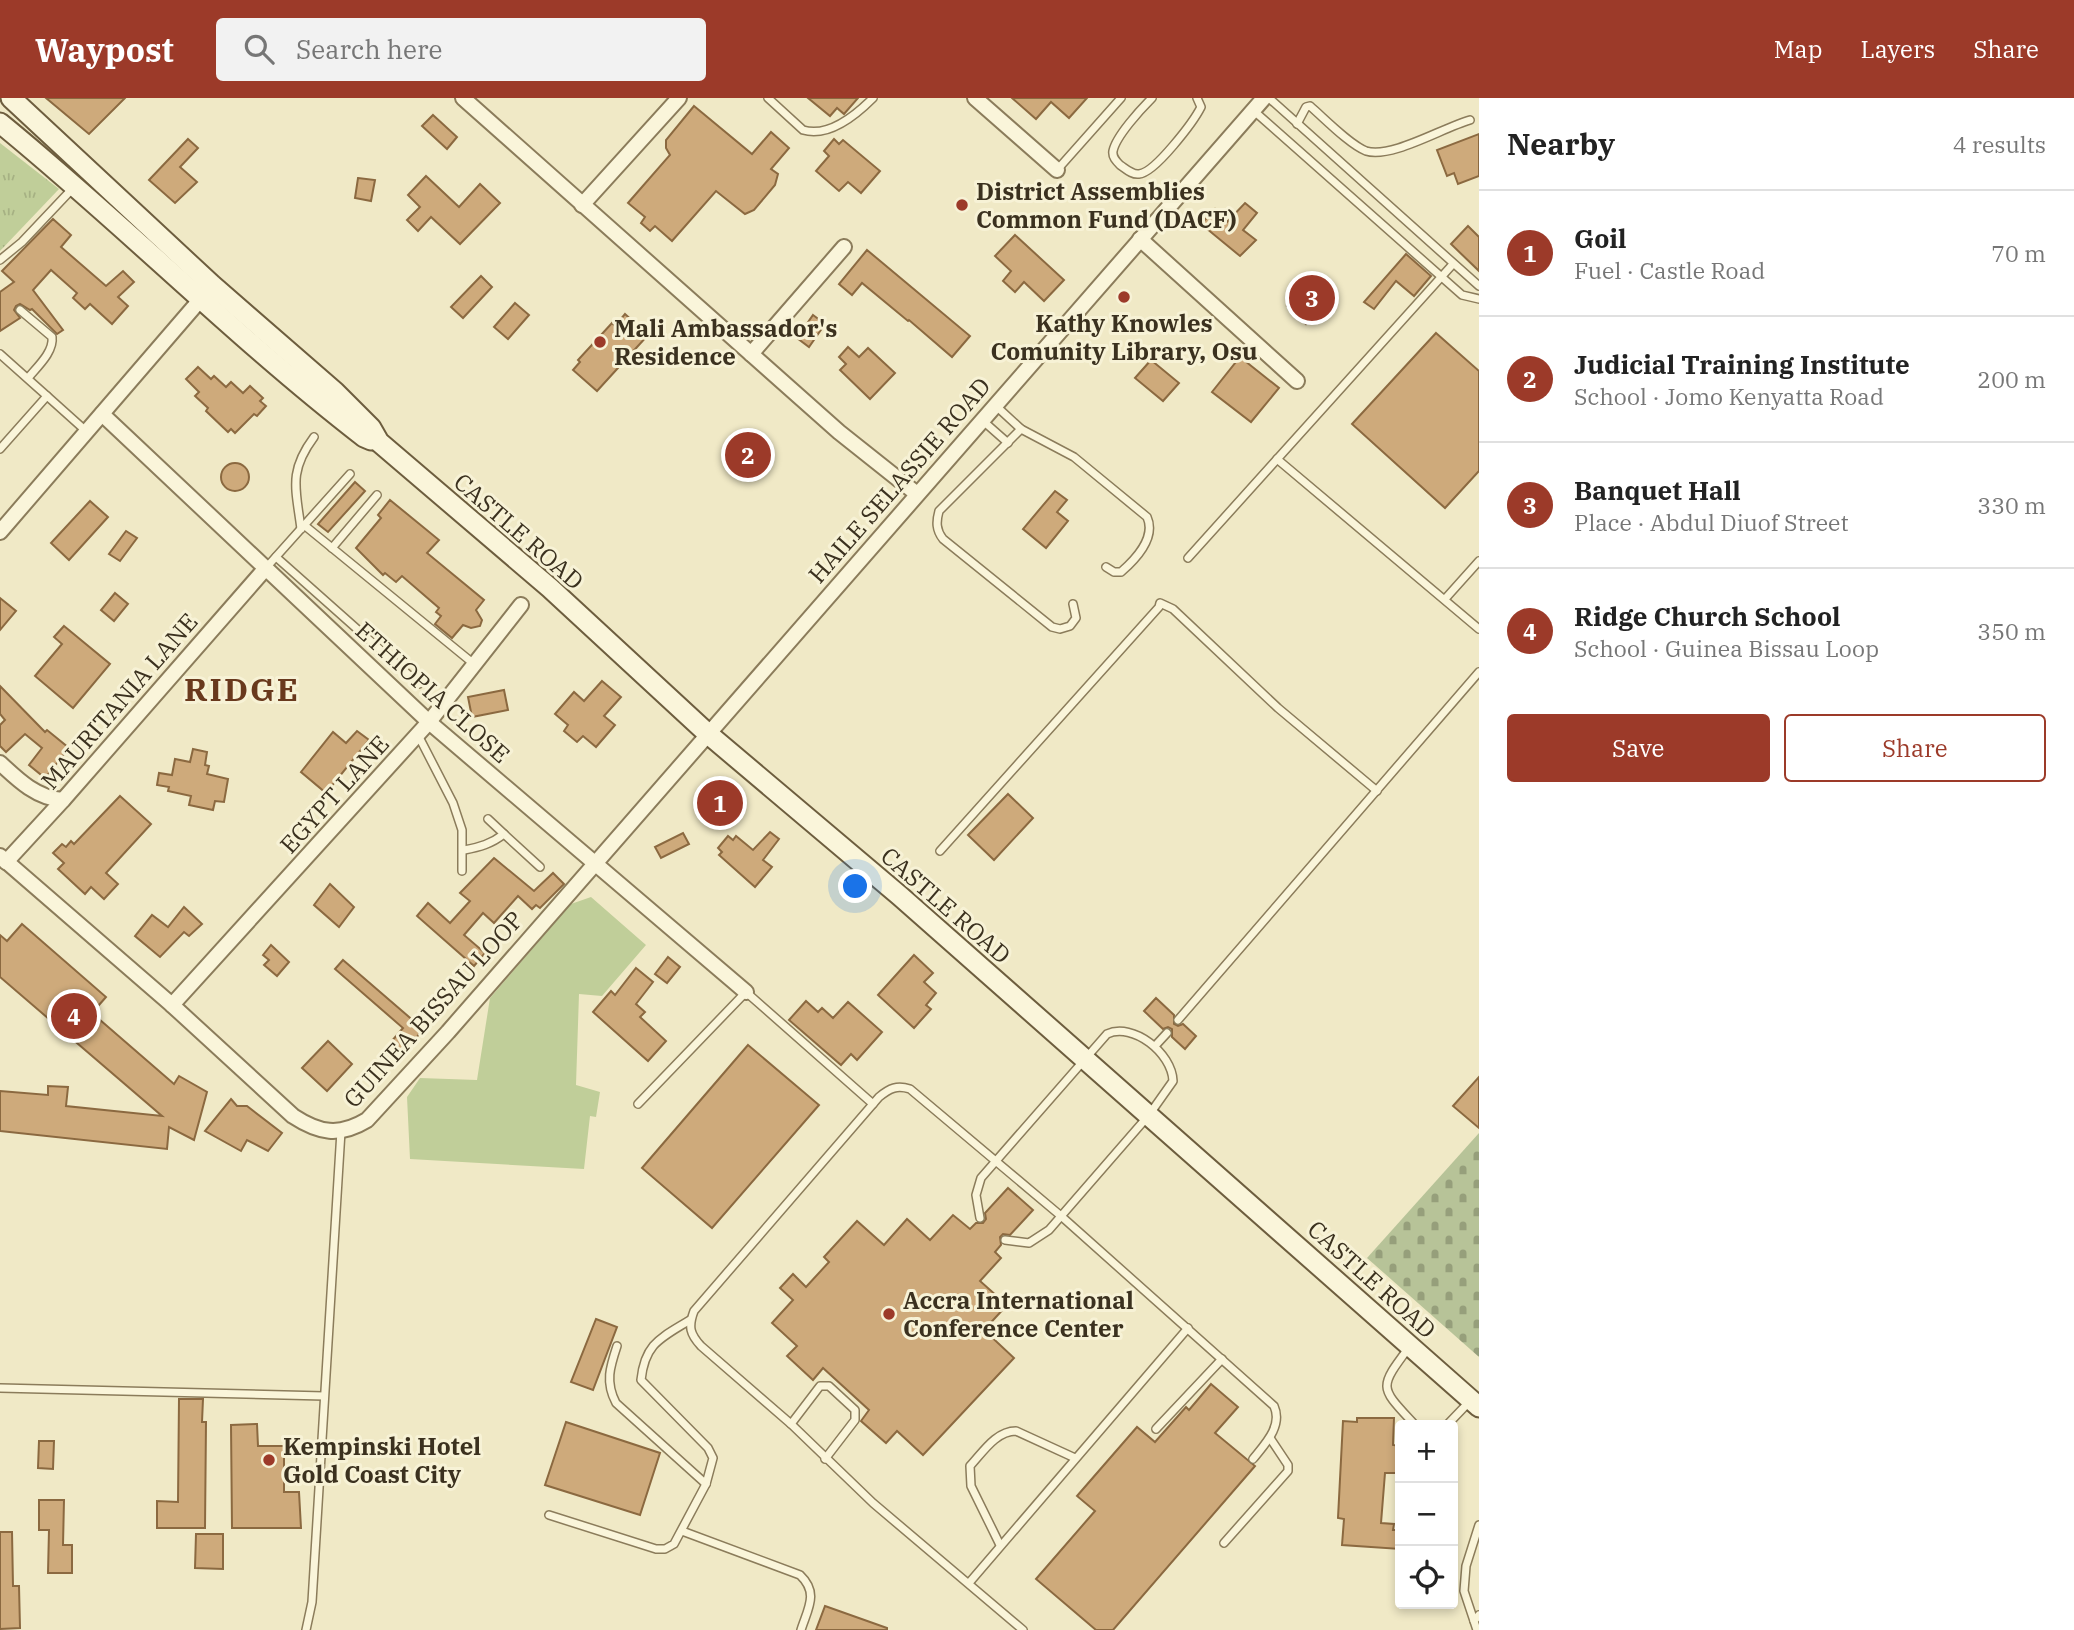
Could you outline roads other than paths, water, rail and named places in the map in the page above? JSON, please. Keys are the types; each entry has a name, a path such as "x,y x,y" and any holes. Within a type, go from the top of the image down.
{"main road":[{"name":"CASTLE ROAD","path":"11,98 212,285 335,392 370,428 379,442 550,589 707,733 900,896 1475,1403"},
{"name":"CASTLE ROAD","path":"0,123 322,405 365,438 379,442"}],"street":[{"path":"463,98 839,432 917,494"},
{"path":"582,205 679,98"},
{"path":"975,98 1057,170"},
{"name":"HAILE SELASSIE ROAD","path":"707,733 1266,98"},
{"path":"1140,239 1297,381"},
{"path":"751,355 844,247"},
{"path":"0,532 200,300"},
{"name":"ETHIOPIA CLOSE","path":"102,414 429,722 746,992"},
{"name":"MAURITANIA LANE","path":"3,859 63,800 265,569"},
{"name":"EGYPT LANE","path":"172,1006 418,735 521,605"},
{"name":"GUINEA BISSAU LOOP","path":"3,859 293,1116 310,1127 341,1131 356,1127 367,1120 448,1032 707,733"},
{"path":"0,764 37,794 63,800"}],"lane":[{"path":"768,98 803,130 811,132 821,132 855,116 873,98"},
{"path":"1057,170 1121,98"},
{"path":"1152,98 1116,143 1113,152 1115,161 1129,172 1140,174 1150,169 1195,121 1201,107 1196,98"},
{"path":"1266,98 1479,286"},
{"path":"1297,124 1306,107 1310,106 1366,150 1384,153 1398,150 1450,125 1470,120"},
{"path":"1253,110 1462,295 1479,299"},
{"path":"0,260 22,242 74,187"},
{"path":"1387,228 1398,214"},
{"path":"1188,558 1453,264"},
{"path":"20,310 52,337 53,343 28,378"},
{"path":"0,355 86,431"},
{"path":"0,449 47,396"},
{"path":"995,405 1021,429 1074,457 1147,517 1151,525 1150,536 1127,567 1121,572 1114,572 1106,567"},
{"path":"982,420 1008,443"},
{"path":"1021,429 939,511 936,521 938,532 943,540 1052,627 1060,629 1070,626 1076,618 1073,604"},
{"path":"314,437 301,454 296,469 303,527 475,665"},
{"path":"1278,459 1479,629"},
{"path":"265,569 350,474"},
{"path":"332,548 377,495"},
{"path":"276,557 419,684"},
{"path":"1445,599 1479,561"},
{"path":"940,851 1160,603 1173,609 1278,708 1377,791"},
{"path":"1178,1020 1479,672"},
{"path":"418,735 453,803 463,830 463,871"},
{"path":"488,819 540,867"},
{"path":"464,850 481,847 503,834"},
{"path":"638,1104 746,992 873,1104"},
{"path":"980,1218 976,1195 981,1178 1107,1034 1123,1030 1155,1046 1169,1063 1173,1081 1150,1115 1049,1230 1029,1242 1005,1240"},
{"path":"1155,1046 1167,1033"},
{"path":"1023,1630 825,1459 791,1424 692,1336 690,1320 694,1311 887,1090 895,1087 911,1089 1061,1216 1274,1406 1277,1422 1270,1438 1253,1459"},
{"path":"306,1630 312,1602 341,1131"},
{"path":"549,1516 656,1549 666,1549 674,1544 706,1484 713,1458 708,1448 641,1380 643,1361 658,1339 690,1320"},
{"path":"969,1583 1188,1328"},
{"path":"617,1346 608,1372 609,1390 616,1403 706,1484"},
{"path":"1410,1346 1388,1376 1387,1384 1388,1396 1410,1420"},
{"path":"1156,1429 1222,1359"},
{"path":"791,1424 820,1386 824,1385 829,1386 855,1410 855,1420 825,1459"},
{"path":"0,1388 324,1396"},
{"path":"1453,1420 1475,1403"},
{"path":"1000,1545 971,1486 970,1466 1000,1434 1009,1431 1016,1431 1075,1458"},
{"path":"1224,1543 1288,1472 1288,1465 1270,1438"},
{"path":"1477,1630 1476,1618 1464,1591 1466,1566 1479,1525"},
{"path":"682,1531 800,1575 810,1585 812,1596 801,1630"}],"place":[{"name":"District Assemblies Common Fund (DACF)","path":"962,205"},
{"name":"Kathy Knowles Comunity Library, Osu","path":"1124,297"},
{"name":"Banquet Hall","path":"1312,298"},
{"name":"Mali Ambassador's Residence","path":"600,342"},
{"name":"Judicial Training Institute","path":"748,455"},
{"name":"Goil","path":"720,803"},
{"name":"Ridge Church School","path":"74,1016"},
{"name":"Accra International Conference Center","path":"889,1314"},
{"name":"Kempinski Hotel Gold Coast City","path":"269,1460"}],"district":[{"name":"RIDGE","path":"242,689"}]}
